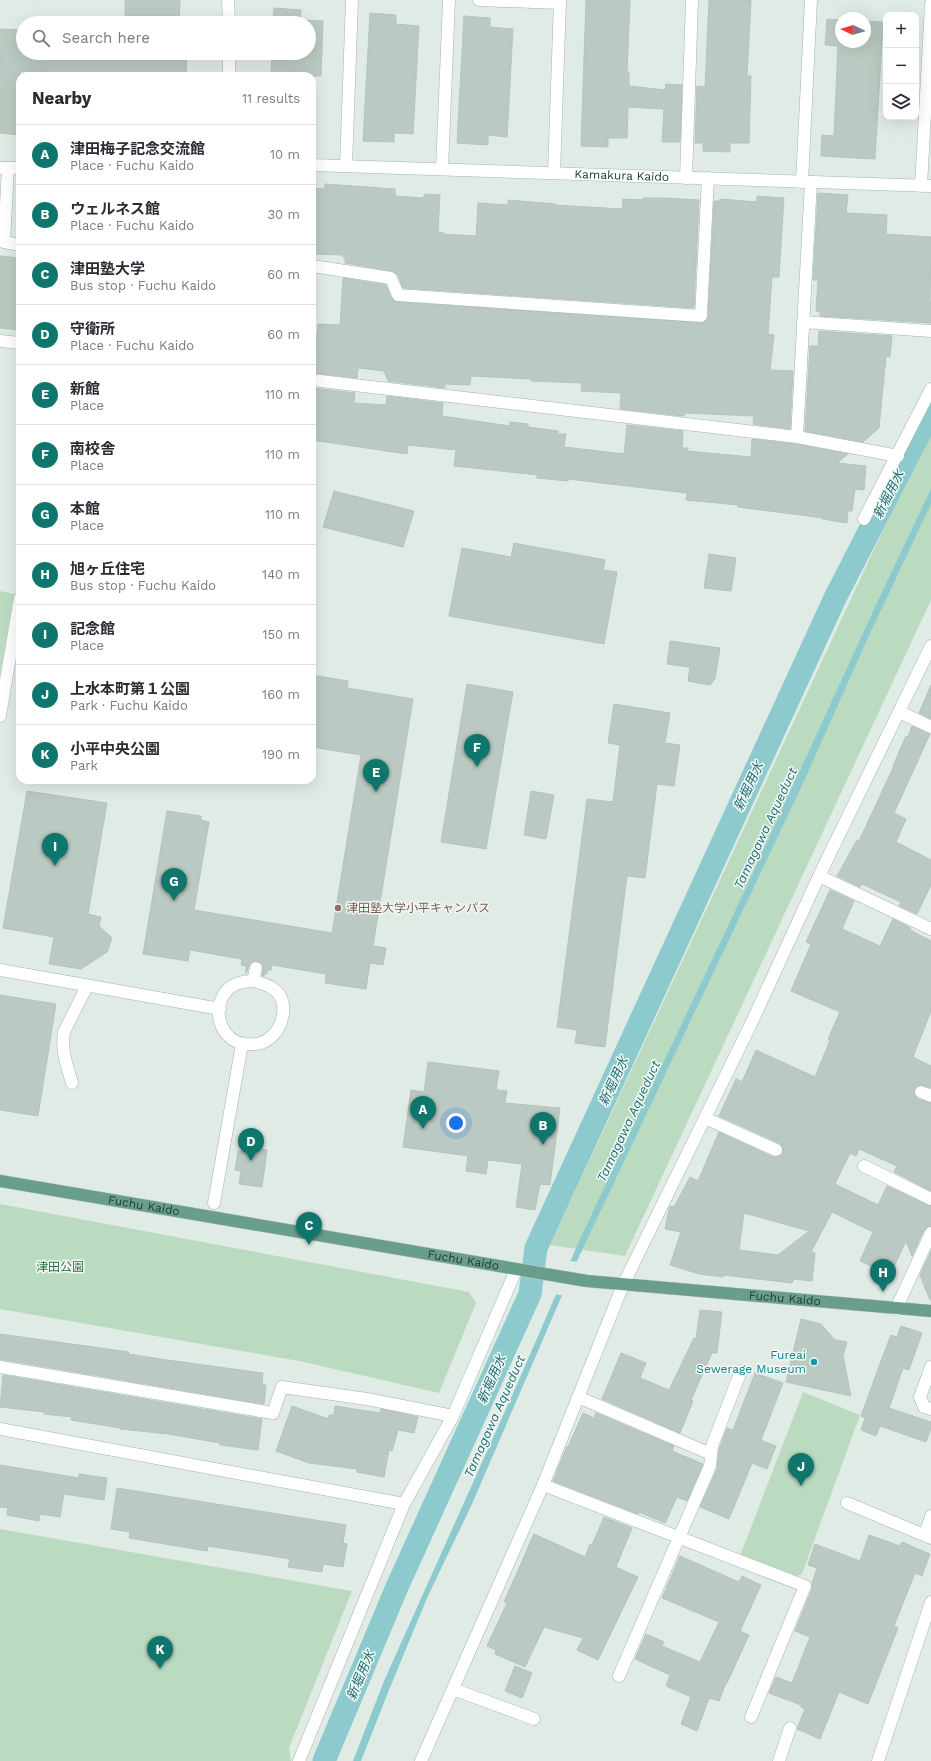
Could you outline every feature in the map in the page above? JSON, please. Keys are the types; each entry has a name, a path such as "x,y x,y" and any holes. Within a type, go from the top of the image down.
{"main road":[{"name":"Fuchu Kaido","path":"0,1181 587,1281 931,1312"}],"street":[{"path":"228,0 229,16"},
{"path":"346,166 352,0"},
{"path":"442,169 449,0"},
{"path":"479,0 560,1 554,173"},
{"path":"686,178 692,0"},
{"path":"797,437 803,322 811,0"},
{"path":"926,186 931,4"},
{"path":"229,60 229,72"},
{"name":"Kamakura Kaido","path":"316,165 926,186"},
{"path":"9,168 4,242 15,244"},
{"path":"316,267 391,278 398,295 701,316 708,178"},
{"path":"803,322 931,332"},
{"path":"0,341 16,343"},
{"path":"316,380 797,437 898,456"},
{"path":"864,519 898,456 931,389"},
{"path":"0,716 16,622"},
{"path":"421,1761 543,1485 623,1284 751,1024 819,876 931,646"},
{"path":"900,712 931,727"},
{"path":"819,876 931,929"},
{"path":"254,981 256,968"},
{"path":"0,970 220,1010"},
{"path":"243,981 254,981 267,985 276,991 282,999 283,1016 277,1032 266,1041 256,1045 242,1044 227,1036 223,1031 220,1024 220,1010 224,995 233,986 243,981"},
{"path":"72,1084 63,1053 64,1032 87,986"},
{"path":"214,1203 242,1044"},
{"path":"705,1118 776,1150"},
{"path":"864,1166 931,1199"},
{"path":"896,1309 931,1233"},
{"path":"299,1761 404,1504 453,1416 517,1270"},
{"path":"0,1367 273,1413 282,1387 367,1399 453,1416"},
{"path":"931,1367 920,1397 924,1407 931,1409"},
{"path":"619,1676 710,1466 712,1446 741,1371"},
{"path":"578,1397 711,1454"},
{"path":"0,1429 404,1504"},
{"path":"543,1485 805,1586 751,1717"},
{"path":"847,1503 928,1537 931,1516"},
{"path":"878,1761 931,1602"},
{"path":"453,1689 534,1720"},
{"path":"779,1761 790,1728"}],"green space":[{"path":"931,427 931,600 625,1256 550,1245"},
{"path":"0,591 14,594 0,675"},
{"name":"津田公園","path":"0,1204 469,1292 476,1303 439,1393 299,1361 0,1309"},
{"path":"803,1392 860,1415 802,1574 793,1578 740,1556"},
{"path":"0,1529 352,1591 289,1748 291,1761 0,1761"}],"water":[{"path":"931,489 931,504 866,642 805,779 576,1263 472,1504 427,1598 361,1761 353,1761 384,1681 519,1380 580,1239 745,890"}],"pier":[{"path":"568,1261 579,1262 565,1296 554,1294"}],"building":[{"path":"125,0 180,0 179,16 125,16"},
{"path":"586,0 630,0 627,72 629,72 629,86 665,90 666,84 682,85 680,142 662,142 664,109 628,107 627,138 608,138 608,147 581,146"},
{"path":"709,0 751,0 747,76 751,76 749,143 730,143 730,152 703,151 703,143 695,143 697,86 705,87"},
{"path":"274,8 301,10 300,16 273,16"},
{"path":"370,13 396,15 396,24 419,26 413,134 394,133 394,142 363,141"},
{"path":"464,16 490,18 490,27 513,29 507,137 488,135 488,145 457,143"},
{"path":"827,19 835,20 835,46 825,45"},
{"path":"316,21 323,21 321,76 316,76 316,72 271,72 272,60 316,60"},
{"path":"871,21 883,22 875,159 821,156 822,135 834,136 838,48 871,48"},
{"path":"0,29 16,30 16,60 187,60 186,72 16,72 16,135 0,133"},
{"path":"325,184 395,189 395,196 423,198 425,194 440,195 438,232 444,233 443,234 476,236 478,203 508,205 508,200 556,204 555,205 622,209 623,199 643,200 643,198 665,198 699,200 694,308 403,288 398,275 392,271 345,263 345,258 343,255 316,254 316,188 325,189"},
{"path":"818,193 848,195 846,213 887,215 886,234 931,237 931,323 820,316 820,312 816,311 818,280 813,280"},
{"path":"757,196 784,198 779,277 772,277 768,334 774,335 770,370 793,371 790,429 753,424 754,416 684,413 684,416 620,409 621,393 581,391 582,383 531,381 531,379 471,376 470,385 445,384 445,388 388,381 384,371 358,368 357,378 316,373 316,344 318,324 340,325 343,278 386,285 391,298 397,302 704,323 708,316 714,201 719,201 720,199 757,202"},
{"path":"0,256 16,258 16,330 0,328"},
{"path":"819,331 892,336 890,357 886,356 879,428 863,442 805,431 810,346 818,346"},
{"path":"316,388 355,393 354,403 386,405 387,396 443,403 442,416 510,426 510,422 528,424 528,427 558,431 558,434 566,434 564,447 624,454 627,425 683,431 682,448 688,448 687,451 751,457 752,439 796,444 848,454 837,463 866,466 864,490 855,489 852,511 848,511 847,523 823,518 738,507 738,505 686,500 687,493 568,479 568,481 537,478 537,475 454,466 456,450 408,445 407,454 316,441"},
{"path":"334,491 414,511 403,547 323,527"},
{"path":"514,543 605,560 603,570 617,572 604,644 449,616 462,548 511,557"},
{"path":"709,554 736,558 731,591 704,588"},
{"path":"670,641 720,648 715,679 710,685 688,681 690,667 667,664"},
{"path":"316,676 348,681 347,688 413,699 373,946 386,948 383,965 370,963 366,989 325,983 326,974 272,965 271,970 267,970 267,974 262,976 263,965 257,961 250,963 246,974 246,966 241,965 242,959 190,950 188,961 143,954 167,811 201,816 201,820 209,822 194,910 332,933 361,755 316,748"},
{"path":"467,684 513,692 486,849 441,842"},
{"path":"931,685 931,719 919,713"},
{"path":"614,704 670,713 665,743 680,745 674,786 657,784 645,878 627,876 605,1047 575,1043 577,1030 557,1027 587,799 613,802 620,745 608,743"},
{"path":"912,726 930,734 894,813 906,819 896,842 931,860 931,885 917,914 899,906 901,902 862,884 860,887 837,876 857,840 859,841 894,766 906,736 908,737"},
{"path":"27,791 107,803 88,914 101,917 99,926 112,938 107,952 81,969 49,964 54,937 3,928"},
{"path":"531,791 554,795 546,839 524,835"},
{"path":"830,890 854,901 842,929 880,946 893,919 911,928 910,930 931,941 931,1011 913,1057 931,1066 931,1088 920,1085 914,1089 914,1093 918,1099 931,1103 931,1191 894,1172 897,1166 859,1149 856,1156 850,1153 835,1184 878,1205 887,1186 931,1206 931,1226 924,1230 912,1256 906,1241 892,1271 884,1267 882,1271 860,1261 873,1232 832,1212 811,1252 815,1253 812,1281 793,1279 792,1283 723,1275 723,1277 699,1274 670,1265 681,1232 665,1229 670,1206 674,1207 690,1177 698,1181 719,1132 773,1157 780,1156 783,1153 782,1146 779,1143 719,1116 736,1079 742,1082 756,1050 815,1077 830,1040 828,1039 840,1012 791,991 811,944 806,942","holes":["744,1213 809,1231 778,1255 739,1250"]},
{"path":"0,995 56,1004 38,1116 0,1110"},
{"path":"428,1062 499,1071 496,1090 507,1091 505,1103 560,1108 550,1185 540,1184 535,1210 516,1207 522,1164 488,1160 486,1174 466,1171 468,1156 403,1147 411,1090 424,1092"},
{"path":"245,1146 267,1150 262,1187 239,1184 241,1171 235,1170 238,1151 244,1152"},
{"path":"931,1251 931,1300 930,1300 920,1275"},
{"path":"700,1310 722,1312 717,1353 712,1353 691,1400 693,1401 680,1433 602,1399 621,1353 646,1363 640,1378 669,1390 694,1338 696,1339"},
{"path":"801,1319 821,1324 835,1340 847,1342 843,1356 851,1396 786,1382"},
{"path":"901,1326 922,1333 909,1370 903,1368 889,1408 931,1422 931,1428 926,1442 880,1426 876,1436 861,1430 865,1418 861,1416 891,1335 897,1337"},
{"path":"0,1334 129,1352 128,1354 167,1360 263,1373 262,1385 266,1385 264,1404 0,1359"},
{"path":"755,1373 783,1383 761,1440 776,1446 767,1469 752,1463 729,1519 700,1507 717,1469 719,1450 727,1428 733,1430"},
{"path":"3,1375 262,1419 258,1450 220,1445 220,1443 168,1434 120,1429 71,1420 72,1417 44,1414 44,1412 0,1407"},
{"path":"292,1406 329,1419 329,1415 334,1415 335,1406 380,1413 381,1409 418,1417 414,1433 398,1430 392,1451 389,1450 384,1477 357,1472 357,1469 309,1463 276,1451"},
{"path":"583,1413 594,1418 596,1413 674,1446 672,1451 703,1464 687,1501 677,1497 665,1523 553,1481 567,1446 568,1447"},
{"path":"0,1465 79,1478 79,1474 107,1478 104,1500 64,1494 60,1517 40,1514 39,1521 7,1515 8,1508 0,1507"},
{"path":"117,1488 346,1525 343,1543 347,1544 343,1567 323,1564 322,1572 288,1567 290,1559 208,1546 207,1551 129,1538 130,1532 111,1529"},
{"path":"604,1517 632,1528 616,1567 638,1577 598,1660 577,1650 583,1638 544,1627 525,1667 495,1654 496,1650 487,1646 507,1603 504,1602 534,1534 585,1557"},
{"path":"869,1535 900,1546 902,1542 930,1554 922,1576 915,1573 894,1626 898,1628 868,1704 839,1692 820,1739 797,1729 805,1709 801,1707 801,1705 769,1693 776,1677 792,1683 810,1637 795,1631 812,1589 812,1583 817,1568 808,1565 815,1544 860,1561"},
{"path":"680,1556 739,1582 742,1576 761,1585 740,1631 749,1635 719,1701 709,1698 697,1731 681,1724 691,1697 666,1686 670,1675 635,1659 646,1634 664,1642 662,1646 700,1662 719,1622 662,1598"},
{"path":"515,1666 532,1673 522,1698 505,1691"}],"waterway":[{"name":"新堀用水","path":"324,1761 397,1587 530,1294 536,1248 835,598 931,411"}],"place":[{"name":"南校舎","path":"477,767"},
{"name":"新館","path":"376,792"},
{"name":"記念館","path":"55,866"},
{"name":"本館","path":"174,901"},
{"name":"津田塾大学小平キャンパス","path":"338,908"},
{"name":"津田梅子記念交流館","path":"423,1129"},
{"name":"ウェルネス館","path":"543,1145"},
{"name":"守衛所","path":"251,1161"},
{"name":"津田塾大学","path":"309,1245"},
{"name":"旭ヶ丘住宅","path":"883,1292"},
{"name":"Fureai Sewerage Museum","path":"814,1362"},
{"name":"上水本町第１公園","path":"801,1486"},
{"name":"小平中央公園","path":"160,1669"}],"water label":[{"name":"Tamagawa Aqueduct","path":"765,828"},
{"name":"Tamagawa Aqueduct","path":"628,1121"},
{"name":"Tamagawa Aqueduct","path":"494,1416"}]}
